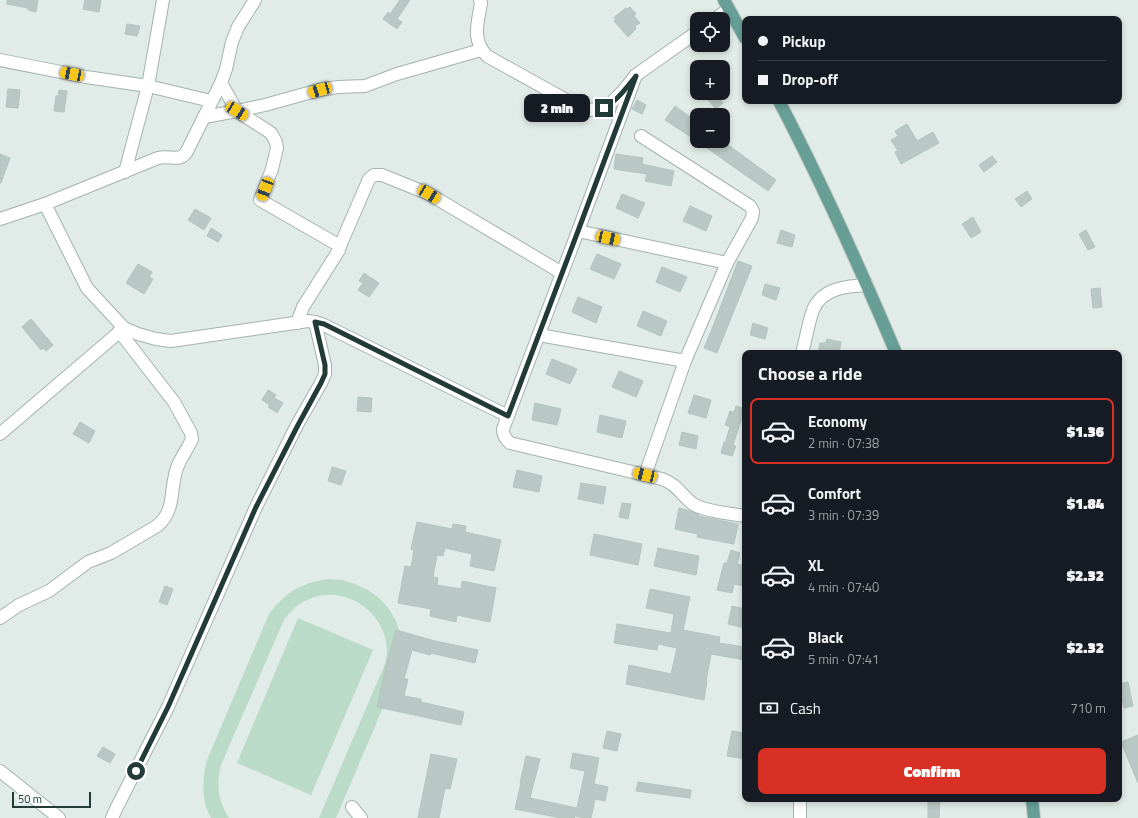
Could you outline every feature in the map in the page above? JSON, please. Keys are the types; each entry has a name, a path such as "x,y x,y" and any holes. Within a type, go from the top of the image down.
{"main road":[{"path":"727,4 742,32"},
{"path":"780,104 867,285 895,350"},
{"path":"1032,802 1034,818"}],"street":[{"path":"125,172 148,86 163,0"},
{"path":"0,219 45,204 158,158 179,158 184,156 221,83 226,69 232,42 238,27 255,0"},
{"path":"480,0 481,3 476,32 481,50 487,56 577,106 591,110 608,106 636,76 690,37"},
{"path":"721,12 727,4"},
{"path":"204,117 265,105 320,90 338,87 365,86 397,74 481,50"},
{"path":"0,60 148,86 211,102"},
{"path":"636,76 503,428 503,432 504,436 510,443 662,479 675,486 695,506 742,516"},
{"path":"221,83 237,111 270,133 276,142 277,148 272,169 260,200 340,246"},
{"path":"641,136 750,206 753,211 752,218 727,263 685,361 645,475"},
{"path":"297,323 303,307 339,250 370,179 374,175 382,175 429,194 562,273"},
{"path":"0,618 19,605 49,591 88,562 111,553 158,526 168,514 171,504 174,476 192,438 191,433 174,402 122,329 87,288 45,204"},
{"path":"578,231 727,263"},
{"path":"803,350 814,309 822,298 835,289 867,285"},
{"path":"122,329 156,339 171,341 308,321 324,324 508,416"},
{"path":"112,818 168,707 256,507 325,374 325,365 315,322"},
{"path":"0,434 122,329"},
{"path":"538,335 685,361"},
{"path":"0,771 59,818"},
{"path":"800,802 800,818"},
{"path":"352,807 361,818"}],"green space":[{"path":"328,579 342,580 355,584 368,590 379,598 389,609 396,621 400,634 399,670 336,818 319,818 385,664 387,648 384,633 376,619 366,608 353,600 338,595 323,595 307,600 291,611 284,620 221,765 218,786 219,793 222,805 229,818 211,818 205,804 203,789 207,760 269,614 288,594 310,583"},
{"path":"298,618 373,650 311,795 237,763"}],"building":[{"path":"7,0 38,0 36,12 28,10 28,8 7,4"},
{"path":"85,0 101,0 99,12 83,9"},
{"path":"400,0 410,0 397,19 402,22 397,29 383,19 388,12 390,14"},
{"path":"630,7 636,14 634,16 640,23 635,26 636,29 628,37 614,21 616,20 614,17 626,8 627,9"},
{"path":"127,24 140,26 137,36 125,34"},
{"path":"8,89 20,90 18,108 6,107"},
{"path":"59,90 67,91 64,112 54,111 56,96 58,96"},
{"path":"637,100 646,105 642,114 632,109"},
{"path":"708,100 720,100 723,103 715,108"},
{"path":"675,106 690,117 690,136 665,120"},
{"path":"907,124 917,141 933,132 939,143 901,164 895,152 898,151 891,140 898,136 895,131"},
{"path":"730,146 776,180 768,191 707,148 730,148"},
{"path":"0,154 10,158 1,183 0,183"},
{"path":"616,154 643,158 642,164 674,171 671,186 645,181 647,174 614,169"},
{"path":"992,156 997,162 984,172 979,165"},
{"path":"1027,191 1032,199 1021,207 1015,199"},
{"path":"622,194 645,203 638,218 616,208"},
{"path":"690,206 712,216 706,231 683,221"},
{"path":"195,209 211,218 204,230 188,220"},
{"path":"973,217 981,232 971,238 962,224"},
{"path":"211,228 222,235 218,242 207,236"},
{"path":"781,230 795,235 792,247 777,243"},
{"path":"1086,230 1095,247 1088,250 1079,234"},
{"path":"597,254 621,264 614,279 590,269"},
{"path":"738,261 752,266 717,353 704,348"},
{"path":"138,264 152,272 149,277 153,279 144,294 126,283"},
{"path":"662,267 687,277 680,292 656,282"},
{"path":"364,273 379,283 369,297 358,290 363,283 359,281"},
{"path":"765,284 780,288 776,300 762,295"},
{"path":"1100,288 1102,307 1093,308 1091,289"},
{"path":"578,297 602,307 596,323 572,312"},
{"path":"643,311 667,321 661,336 637,326"},
{"path":"31,319 53,345 46,351 43,348 41,350 22,327"},
{"path":"753,323 768,328 765,339 750,335"},
{"path":"827,339 841,342 840,350 819,350 820,343 826,343"},
{"path":"552,359 577,369 570,384 546,374"},
{"path":"619,371 643,381 636,397 612,387"},
{"path":"268,390 276,395 274,398 283,403 277,413 268,407 270,405 262,400"},
{"path":"694,395 711,400 706,418 688,413"},
{"path":"358,397 372,398 371,412 357,411"},
{"path":"535,403 561,409 557,425 532,420"},
{"path":"736,406 742,408 742,418 733,445 736,446 732,456 721,453 730,427 725,425 730,411 734,412"},
{"path":"600,415 626,421 622,438 597,432"},
{"path":"80,422 95,431 89,443 73,434"},
{"path":"682,432 698,436 696,449 679,445"},
{"path":"332,467 346,471 341,485 328,481"},
{"path":"517,470 542,476 539,492 513,487"},
{"path":"581,483 606,487 603,504 578,499"},
{"path":"622,503 631,504 628,519 619,517"},
{"path":"679,508 690,511 699,515 698,516 738,524 734,544 697,537 698,534 675,529"},
{"path":"417,522 452,529 453,524 466,526 465,532 501,540 494,571 470,566 472,554 445,548 443,556 437,555 433,577 438,578 437,585 461,589 462,581 496,588 490,622 457,615 456,622 430,616 431,609 398,603 405,566 411,567 414,550 411,549"},
{"path":"594,534 642,544 638,565 590,555"},
{"path":"658,548 699,556 696,575 654,566"},
{"path":"731,550 740,553 737,564 742,565 742,585 734,584 732,593 717,590 724,563 727,563"},
{"path":"165,586 173,589 167,605 159,602"},
{"path":"650,589 690,597 683,630 720,637 719,643 742,647 742,659 711,654 704,700 626,684 629,665 671,674 677,648 658,644 657,650 614,643 617,624 671,633 674,614 646,608"},
{"path":"732,606 742,608 742,627 728,624"},
{"path":"396,630 435,641 478,650 475,663 431,653 430,655 412,650 404,679 408,679 404,696 421,699 421,702 464,712 461,725 377,707"},
{"path":"1128,682 1133,706 1124,708 1122,698 1122,683"},
{"path":"607,731 621,734 617,751 603,748"},
{"path":"732,731 742,733 742,758 727,756"},
{"path":"1138,735 1138,783 1122,744 1122,742"},
{"path":"103,747 115,754 110,763 97,756"},
{"path":"573,753 599,758 594,784 608,787 605,801 595,799 591,818 575,816 574,818 561,818 515,809 526,756 540,759 530,798 577,808 585,771 570,768"},
{"path":"431,754 457,759 450,789 445,788 439,818 418,818"},
{"path":"638,782 691,790 690,798 636,791"},
{"path":"928,802 940,802 939,818 928,818"}],"route":[{"path":"136,771 168,707 256,507 325,374 325,365 315,322 324,324 508,416 636,76 623,91 604,108"}]}
